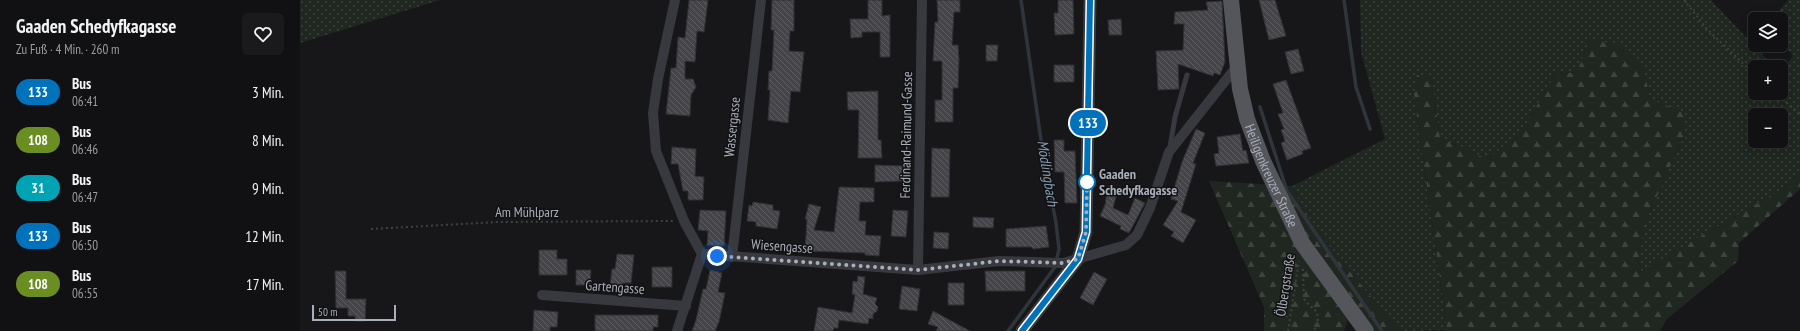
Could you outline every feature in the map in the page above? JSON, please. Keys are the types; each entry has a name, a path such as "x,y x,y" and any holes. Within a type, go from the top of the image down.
{"main road":[{"name":"Heiligenkreuzer Straße","path":"1231,0 1237,66 1247,119 1263,161 1302,243 1366,331"}],"street":[{"path":"675,0 658,79 653,113 656,151 684,221 702,254 677,331"},
{"name":"Wassergasse","path":"732,257 761,0"},
{"name":"Ferdinand-Raimund-Gasse","path":"918,270 922,0"},
{"path":"1022,331 1078,259 1086,232 1090,0"},
{"name":"Wiesengasse","path":"702,254 918,270 999,261 1063,263 1126,245 1137,235 1150,208 1172,148 1237,66"},
{"name":"Gartengasse","path":"542,296 686,306"}],"lane":[{"path":"1172,148 1175,117 1187,75"}],"path":[{"path":"1684,0 1707,29 1748,68"},
{"path":"1783,100 1800,114"},
{"name":"Am Mühlparz","path":"370,229 498,222 684,221"},
{"name":"Ölbergstraße","path":"1288,331 1302,243"},
{"path":"1299,260 1303,270 1304,299 1314,307 1319,316 1317,327 1312,331"}],"green space":[{"path":"300,0 440,0 300,43"},
{"path":"1360,0 1711,0 1748,39 1748,52 1760,52 1767,60 1748,60 1748,100 1788,100 1788,63 1793,55 1788,50 1788,12 1778,12 1788,0 1800,0 1800,171 1782,189 1638,273 1639,252 1646,221 1685,133 1650,99 1644,70 1590,39 1577,72 1555,74 1520,135 1487,159 1440,138 1431,75 1414,94 1447,330 1399,331 1310,222 1292,186 1385,139 1361,52"},
{"path":"1590,39 1618,45 1644,70 1650,99 1685,113 1685,133 1646,221 1639,252 1638,273 1782,189 1800,171 1800,189 1739,243 1738,261 1667,319 1660,331 1445,331 1447,329 1414,94 1417,75 1431,75 1440,138 1487,159 1520,135 1555,74 1577,72"},
{"path":"1209,181 1292,186 1310,222 1399,331 1356,331 1348,320 1344,331 1264,331 1264,307"}],"building":[{"path":"689,0 708,0 704,32 697,31 695,62 685,61 685,79 693,79 696,87 691,95 690,116 666,114 671,68 676,68 678,37 685,38"},
{"path":"772,0 794,0 794,31 790,31 789,51 804,52 800,92 791,91 788,123 768,120 770,90 768,90 769,71 772,71 774,30 771,30"},
{"path":"868,0 882,0 882,16 890,15 890,57 880,57 880,32 862,32 862,37 851,38 850,19 868,19"},
{"path":"937,0 960,0 960,12 954,12 952,45 958,45 959,59 958,88 953,88 953,122 935,122 935,100 942,100 942,61 933,61 935,22 938,22"},
{"path":"1058,0 1073,0 1074,34 1055,35 1054,13 1058,13"},
{"path":"1259,0 1275,0 1286,36 1269,40"},
{"path":"1222,1 1225,62 1220,75 1214,73 1213,76 1178,64 1179,89 1158,90 1156,51 1183,50 1184,24 1174,24 1175,12 1208,10 1206,2"},
{"path":"1121,19 1122,35 1109,35 1108,20"},
{"path":"986,45 998,45 997,61 986,61"},
{"path":"1298,49 1304,71 1291,74 1285,52"},
{"path":"1054,65 1074,65 1074,82 1054,82"},
{"path":"1286,80 1311,148 1302,151 1303,154 1287,160 1281,143 1285,141 1281,130 1284,129 1278,114 1283,113 1273,84"},
{"path":"878,91 878,140 881,140 882,158 858,158 859,110 848,110 847,92"},
{"path":"1196,129 1205,133 1193,163 1196,164 1181,212 1196,220 1183,243 1171,236 1174,232 1163,225 1178,201 1171,199 1182,162"},
{"path":"1240,134 1243,151 1246,150 1249,163 1216,166 1214,154 1219,153 1217,137"},
{"path":"1054,140 1064,140 1064,151 1075,151 1077,203 1065,203 1064,172 1055,172"},
{"path":"672,147 696,149 695,176 704,177 703,200 688,200 688,191 683,191 678,164 671,164"},
{"path":"932,148 950,149 949,197 931,197"},
{"path":"875,165 903,166 903,181 875,182"},
{"path":"1108,186 1118,189 1113,208 1128,215 1135,198 1145,203 1129,233 1120,229 1121,226 1100,216 1105,205"},
{"path":"839,187 874,188 874,202 860,202 859,221 866,221 865,235 881,236 879,256 865,255 865,253 805,251 807,219 805,219 809,204 821,207 814,230 834,232"},
{"path":"753,202 773,205 773,210 780,211 777,229 756,226 756,222 747,221 749,205 752,206"},
{"path":"700,210 726,211 724,246 707,245 708,231 698,230"},
{"path":"893,210 908,211 906,237 891,236"},
{"path":"973,217 994,218 993,228 973,227"},
{"path":"1046,226 1049,247 1033,249 1032,247 1006,247 1006,229"},
{"path":"934,232 949,233 948,249 933,248"},
{"path":"539,250 557,250 557,259 567,259 567,275 539,275"},
{"path":"617,254 634,255 631,283 623,283 623,287 610,286 612,269 615,269"},
{"path":"652,267 672,267 672,287 652,287"},
{"path":"576,270 591,270 590,285 576,285"},
{"path":"710,270 722,273 718,292 725,293 719,322 715,331 692,331 703,289 706,289"},
{"path":"335,271 346,271 346,299 366,299 365,321 355,321 355,316 348,316 348,308 336,308"},
{"path":"985,271 1025,271 1025,291 986,291"},
{"path":"1094,272 1107,279 1093,305 1080,298"},
{"path":"858,276 865,277 863,294 877,298 875,304 878,307 877,311 873,314 873,319 869,318 868,324 839,320 838,328 834,328 833,331 814,331 818,307 852,313 855,295 852,294 853,281 857,282"},
{"path":"948,283 964,283 964,305 948,305"},
{"path":"902,286 920,289 917,311 899,309"},
{"path":"534,310 558,312 557,327 550,327 550,331 533,331"},
{"path":"933,311 970,331 936,331 938,327 928,324"},
{"path":"595,315 658,315 658,327 653,327 653,331 595,331"}],"waterway":[{"name":"Mödlingbach","path":"1008,331 1055,267 1059,249 1056,223 1043,154 1021,0"},
{"path":"1344,0 1356,87 1370,129"},
{"path":"1260,107 1287,191 1382,331"}],"bus line":[{"name":"133","path":"1022,331 1078,259 1086,232 1090,0"}],"place":[{"name":"Gaaden Schedyfkagasse","path":"1087,182"}],"route":[{"path":"717,256 918,270 999,261 1063,263 1078,259 1086,232 1087,180 1087,182"}]}
